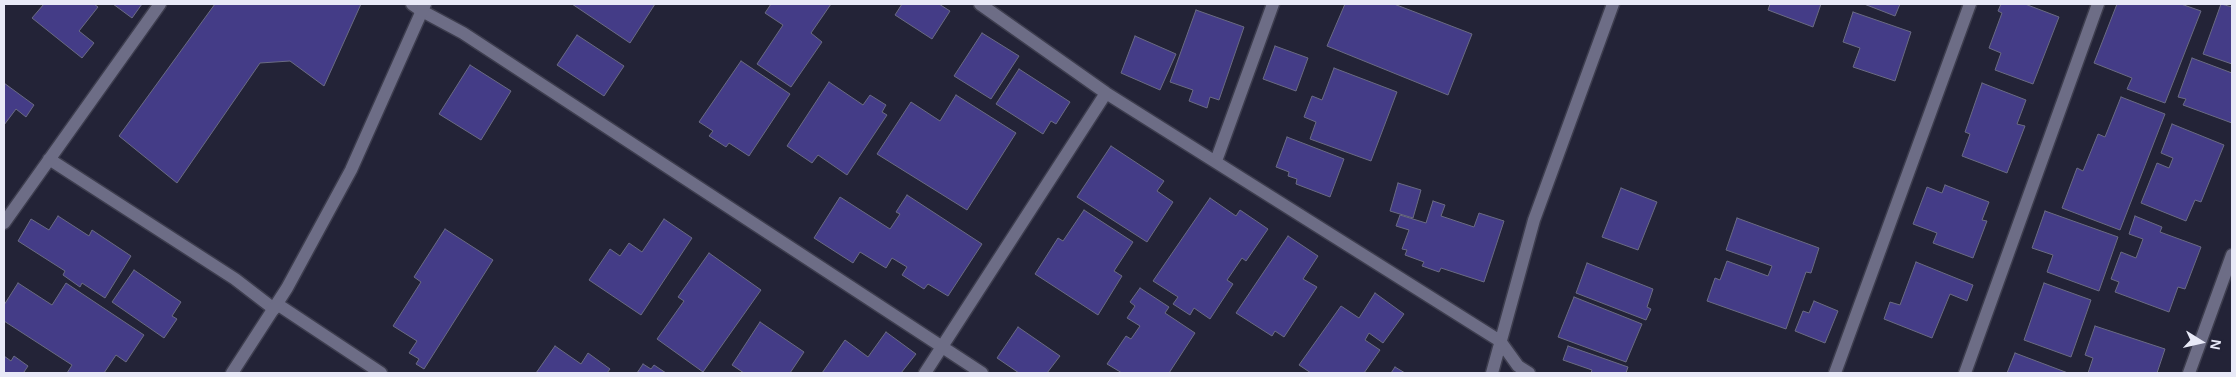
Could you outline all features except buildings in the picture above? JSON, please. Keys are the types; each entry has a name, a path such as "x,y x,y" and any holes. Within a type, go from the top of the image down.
{"street":[{"path":"4,223 160,4"},
{"path":"980,4 1106,93 1500,341 1518,366 1529,373"},
{"path":"1216,161 1273,4"},
{"path":"1492,373 1534,220 1612,4"},
{"path":"1834,373 1970,4"},
{"path":"1965,373 2098,4"},
{"path":"232,373 276,306 351,170 420,6 982,373"},
{"path":"925,373 1106,93"},
{"path":"49,159 381,373"},
{"path":"2189,373 2232,255"}]}
